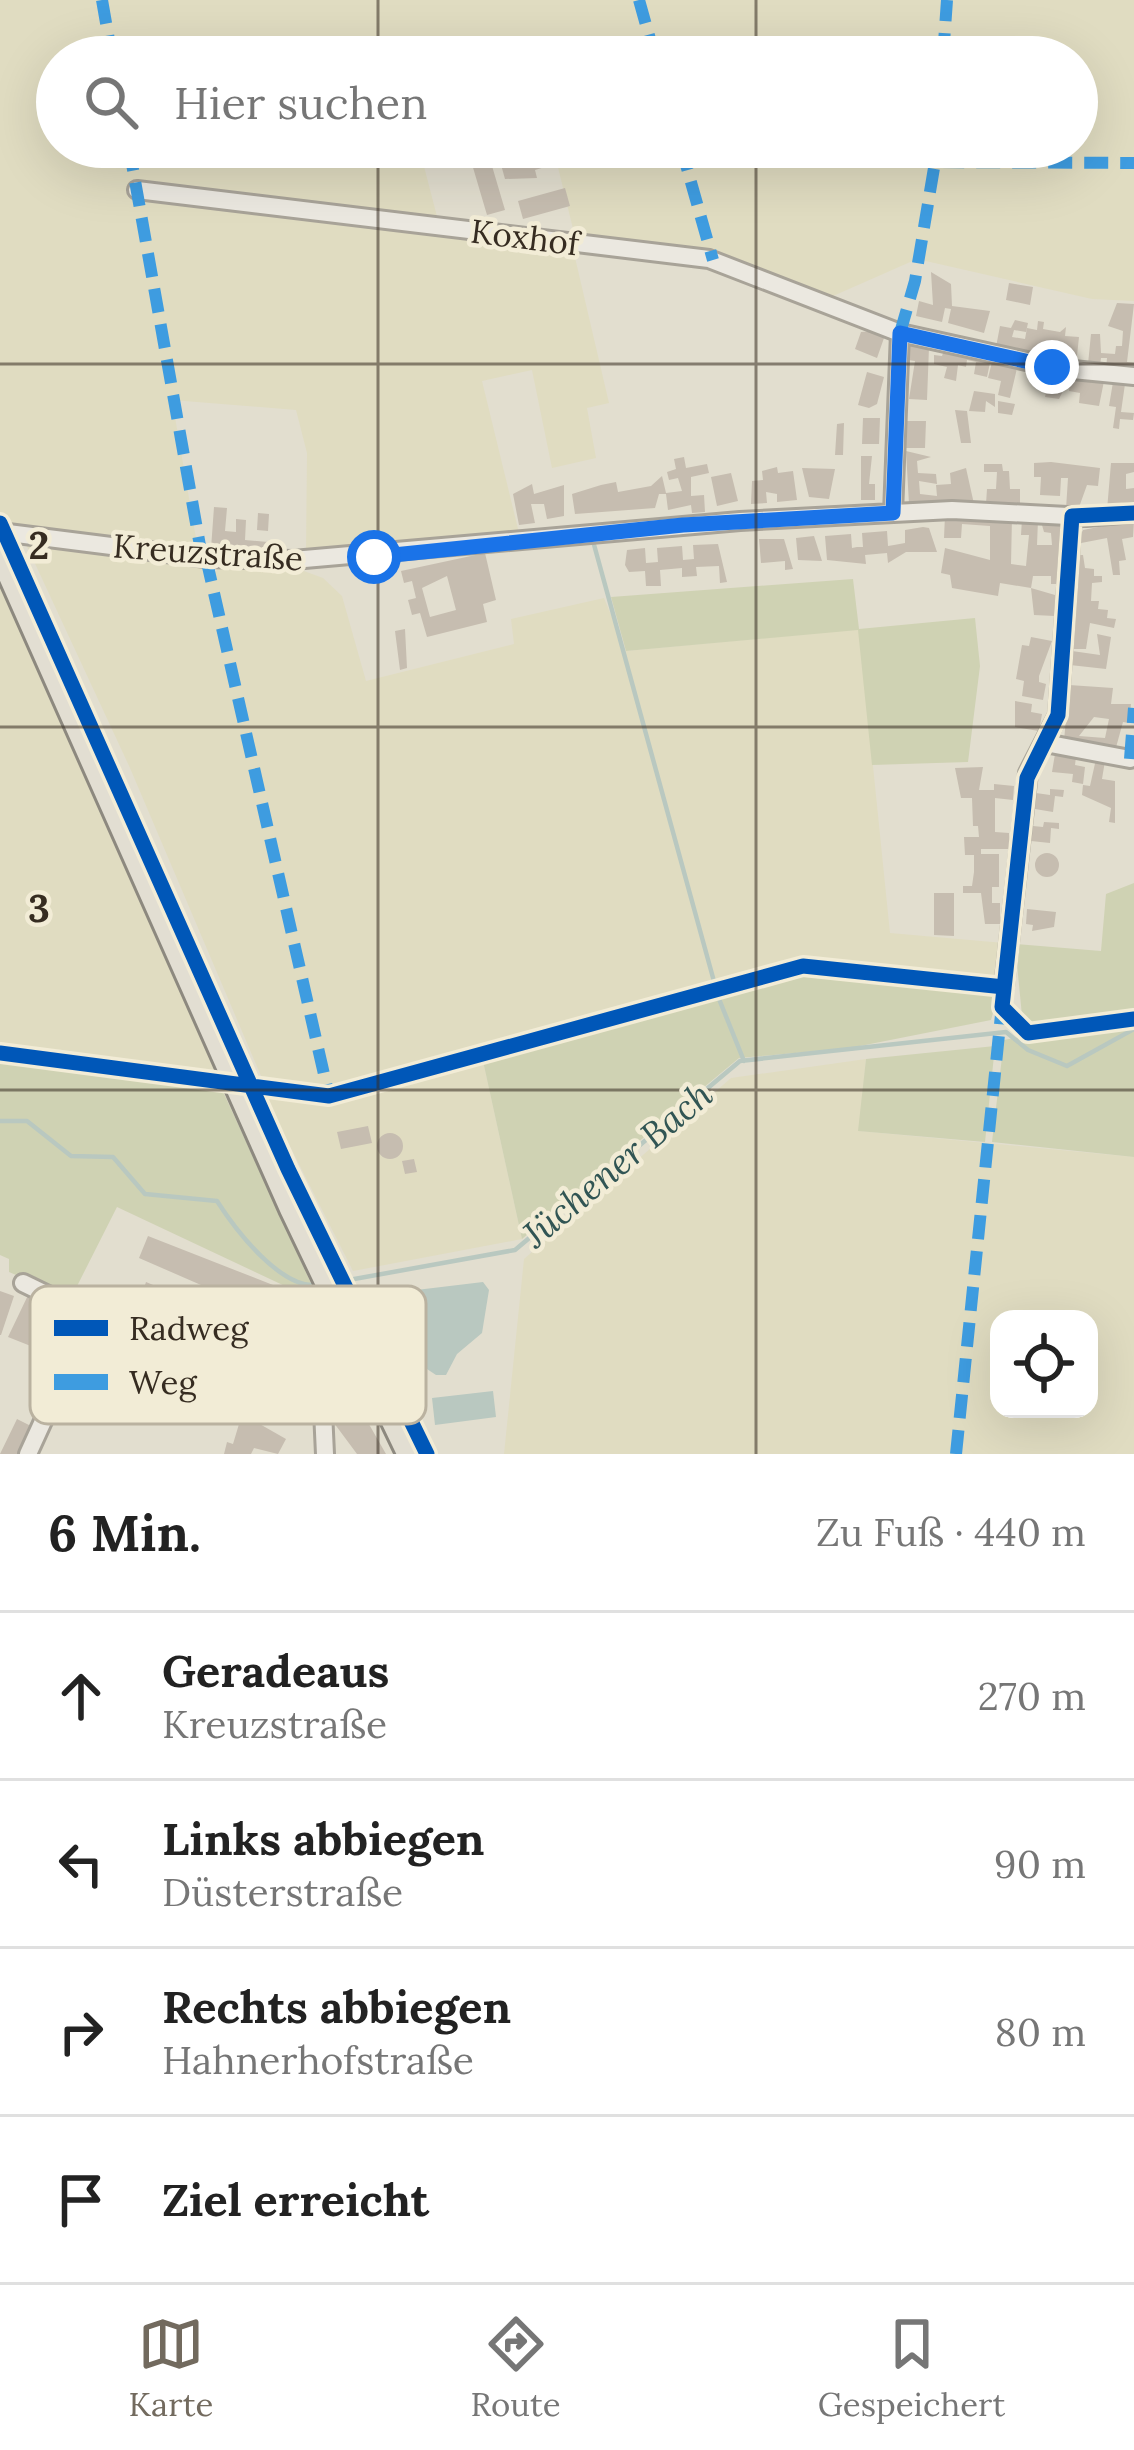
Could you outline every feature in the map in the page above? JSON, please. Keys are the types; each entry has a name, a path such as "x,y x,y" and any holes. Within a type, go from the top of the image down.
{"main road":[{"path":"0,555 327,1286"},
{"path":"393,1424 408,1454"}],"street":[{"name":"Koxhof","path":"137,190 709,259 900,333 1063,369 1134,376"},
{"path":"893,513 900,333"},
{"name":"Kreuzstraße","path":"0,532 206,558 308,560 683,525 893,513 991,510 1072,517 1134,513"},
{"path":"1004,987 1027,778 1058,715 1072,517"},
{"path":"1045,742 1130,758"},
{"path":"23,1283 30,1286"},
{"path":"28,1454 42,1424"},
{"path":"322,1424 325,1454"}],"path":[{"path":"1002,1007 1018,1028 1034,1032"}],"shaded area":[{"path":"0,0 1134,0 1134,301 1092,299 917,259 824,300 698,251 576,241 558,168 1098,168 1098,36 36,36 36,168 424,168 441,232 573,249 609,403 587,408 596,458 552,468 532,370 482,381 519,533 306,554 307,453 296,410 172,400 197,544 186,550 0,529"},
{"path":"25,542 202,563 216,572 220,564 293,567 323,578 342,596 366,681 514,644 511,619 604,598 626,651 859,629 890,933 1004,943 998,982 808,963 332,1090 264,1083 130,768"},
{"path":"0,577 231,1082 0,1054"},
{"path":"866,1059 859,1131 1134,1157 1134,1454 504,1454 524,1259 731,1078"},
{"path":"483,1061 522,1239 353,1271 263,1093 333,1098"},
{"path":"483,1282 489,1290 482,1333 457,1354 446,1375 426,1368 426,1289"},
{"path":"493,1391 496,1417 435,1425 432,1398"}],"green space":[{"path":"853,579 859,629 975,618 980,666 968,762 872,765 858,630 626,651 611,597"},
{"path":"1134,883 1134,1157 992,1142 1004,1040 1024,1036 1015,944 1101,951 1106,894"},
{"path":"821,971 998,995 991,1020 850,1048 739,1058 522,1239 483,1061 721,991"},
{"path":"995,1046 985,1142 858,1131 866,1059"},
{"path":"0,1057 220,1085 312,1286 285,1286 117,1207 77,1286 42,1286 9,1272 9,1259 0,1255"}],"building":[{"path":"473,168 493,168 505,210 487,215"},
{"path":"502,168 542,168 535,170 537,178 505,179"},
{"path":"565,188 570,206 523,219 518,201"},
{"path":"931,272 951,284 952,306 990,311 984,333 948,323 951,309 945,308 942,322 916,316 919,301 933,305"},
{"path":"1009,283 1033,287 1030,305 1006,300"},
{"path":"1117,303 1134,304 1127,362 1134,363 1134,370 1106,369 1107,358 1101,358 1100,365 1088,364 1091,334 1100,334 1101,353 1115,354 1116,346 1122,346 1123,331 1108,326"},
{"path":"1015,320 1028,323 1026,332 1014,330 1012,337 1025,339 1027,328 1037,330 1038,321 1044,322 1043,329 1060,332 1066,327 1065,336 1079,337 1076,365 1064,364 1064,342 1058,348 1034,347 1033,356 996,347 1000,326 1011,328"},
{"path":"874,331 884,338 877,358 855,349 861,332"},
{"path":"910,345 929,347 927,400 909,399 915,361 908,360"},
{"path":"944,350 991,358 987,377 974,374 976,362 967,360 966,367 958,365 956,381 944,378 947,367 934,364 934,355 942,356"},
{"path":"992,362 1018,364 1010,398 998,395 1001,381 988,378"},
{"path":"867,372 884,377 877,404 869,408 858,405"},
{"path":"1050,374 1069,379 1059,399 1045,397"},
{"path":"1071,377 1104,381 1099,406 1079,403 1080,393 1069,391"},
{"path":"1113,382 1125,384 1121,412 1134,413 1133,420 1120,419 1119,429 1113,428 1116,407 1109,406"},
{"path":"974,391 995,394 995,407 986,401 985,412 969,411"},
{"path":"998,401 1015,404 1012,415 998,413"},
{"path":"955,410 967,411 971,443 961,443"},
{"path":"863,418 880,418 879,444 862,444"},
{"path":"907,421 926,421 925,448 906,448"},
{"path":"844,423 843,455 835,455 837,424"},
{"path":"906,451 931,457 917,461 918,473 936,474 937,484 919,481 920,494 937,496 936,485 951,484 950,473 966,468 974,504 909,504"},
{"path":"861,456 872,456 869,484 875,484 875,500 861,500"},
{"path":"684,457 686,468 707,464 709,473 691,477 691,496 704,495 705,512 692,513 691,505 668,510 666,494 659,494 655,508 575,514 572,494 601,485 616,482 618,492 651,486 662,476 666,493 682,491 678,478 669,480 667,472 676,469 674,459"},
{"path":"1034,463 1100,468 1098,486 1087,485 1078,510 1066,509 1068,478 1061,478 1060,496 1040,495 1041,477 1034,477"},
{"path":"1111,463 1134,463 1134,472 1126,474 1126,489 1134,488 1134,506 1107,510"},
{"path":"984,464 1002,464 1003,471 1009,471 1010,489 1020,489 1020,504 986,504 987,489 996,489 997,472 984,472"},
{"path":"777,467 778,473 793,471 797,500 777,502 777,494 766,492 767,503 751,504 752,481 763,480 762,471"},
{"path":"802,468 835,469 829,499 809,497"},
{"path":"731,473 738,501 717,506 711,477"},
{"path":"532,484 534,494 564,485 564,516 547,519 544,504 531,504 535,523 519,525 513,494"},
{"path":"214,507 227,508 225,531 236,532 236,519 246,520 245,540 268,542 267,554 211,549"},
{"path":"258,513 269,514 268,531 257,530"},
{"path":"945,515 1012,517 1011,564 1026,566 1029,535 1021,535 1022,519 1038,520 1037,545 1052,545 1051,533 1044,532 1040,518 1063,521 1063,584 1051,584 1051,576 1033,576 1031,588 1000,583 998,596 952,588 950,575 941,573 945,548 990,560 990,526 962,524 961,538 944,538"},
{"path":"1134,520 1133,537 1122,539 1126,560 1119,561 1120,575 1113,575 1107,538 1076,544 1083,530"},
{"path":"929,528 937,552 906,552 888,563 887,553 865,555 866,564 827,560 825,536 851,534 852,548 863,547 862,533 887,531 888,546 905,543 905,530"},
{"path":"814,536 822,561 798,560 796,538"},
{"path":"759,539 784,539 793,569 785,570 785,561 761,563"},
{"path":"718,544 727,582 720,583 719,566 696,567 697,576 682,577 682,568 660,570 661,586 646,586 645,571 629,572 625,565 627,550 645,548 646,563 658,562 657,548 682,546 683,560 694,559 693,545"},
{"path":"485,553 496,600 483,604 487,622 427,637 420,613 412,615 408,600 416,598 412,581 404,583 401,571","holes":["447,576 456,610 430,617 422,588"]},
{"path":"1076,555 1083,555 1085,568 1094,569 1094,576 1102,576 1102,582 1092,583 1091,601 1099,601 1098,609 1108,610 1107,618 1116,619 1114,628 1090,623 1086,649 1072,649"},
{"path":"1031,588 1055,595 1055,616 1034,615"},
{"path":"405,629 407,668 400,670 395,631"},
{"path":"1097,634 1111,637 1106,669 1070,665 1072,651 1100,655"},
{"path":"1031,637 1052,641 1039,676 1039,682 1046,684 1043,700 1022,696 1024,681 1016,679 1022,645 1029,646"},
{"path":"1069,685 1113,688 1111,704 1131,704 1129,723 1123,722 1115,751 1064,741","holes":["1094,717 1109,719 1105,738 1079,736"]},
{"path":"1015,701 1032,704 1031,712 1042,714 1039,731 1015,727"},
{"path":"1055,754 1076,757 1075,765 1085,767 1083,784 1072,782 1073,774 1052,772"},
{"path":"1096,759 1105,761 1102,779 1115,781 1115,823 1109,822 1111,808 1082,795 1083,785 1090,786"},
{"path":"983,767 979,790 994,790 994,784 1014,786 1013,800 995,798 995,832 1009,833 1009,849 981,849 981,854 999,854 999,887 992,887 992,903 1000,903 1000,924 985,924 981,893 963,893 963,886 972,886 974,872 974,855 965,855 964,837 979,837 978,826 973,826 972,798 961,798 955,768"},
{"path":"1050,789 1064,790 1063,797 1055,796 1053,812 1035,809 1036,793 1050,795"},
{"path":"1044,822 1059,823 1059,829 1051,828 1050,843 1031,841 1033,826 1043,827"},
{"path":"1047,853 1059,865 1047,877 1035,865"},
{"path":"934,893 954,893 954,936 934,935"},
{"path":"1027,909 1056,912 1054,927 1032,931 1033,925 1026,924"},
{"path":"368,1126 372,1143 341,1149 337,1132"},
{"path":"390,1133 403,1146 390,1159 377,1146"},
{"path":"414,1159 417,1172 405,1174 402,1161"},
{"path":"148,1236 273,1285 203,1286 139,1258"},
{"path":"0,1291 14,1296 1,1335 0,1335"},
{"path":"30,1291 30,1346 8,1337"},
{"path":"17,1419 31,1426 17,1454 0,1454"},
{"path":"239,1424 260,1424 286,1439 278,1454 254,1448 251,1454 224,1454 227,1442 233,1444"},
{"path":"335,1424 369,1424 386,1454 357,1454"}],"waterway":[{"path":"593,541 715,985"},
{"path":"717,994 744,1061"},
{"name":"Jüchener Bach","path":"332,1283 515,1250 740,1061 1006,1032 1028,1050 1067,1066 1134,1029"},
{"name":"Jüchener Bach","path":"0,1121 27,1121 71,1156 113,1157 145,1194 217,1201 276,1269 306,1285 321,1285"}],"marked path":[{"path":"102,0 108,36"},
{"path":"639,0 649,36"},
{"path":"944,36 947,0"},
{"path":"1098,163 1134,163"},
{"path":"133,168 202,557"},
{"path":"687,168 713,260"},
{"path":"900,333 915,281 934,168"},
{"path":"206,558 329,1096"},
{"path":"1130,759 1134,708"},
{"path":"956,1454 1002,1005"}],"cycle path":[{"path":"1134,513 1072,516 1058,715 1027,778 1002,1007 1028,1033 1134,1019"},
{"path":"0,523 288,1169 345,1286"},
{"path":"0,1053 329,1096 803,966 1004,987"},
{"path":"412,1424 427,1454"}],"route":[{"path":"374,557 740,520 893,513 900,333 1052,367"}]}
